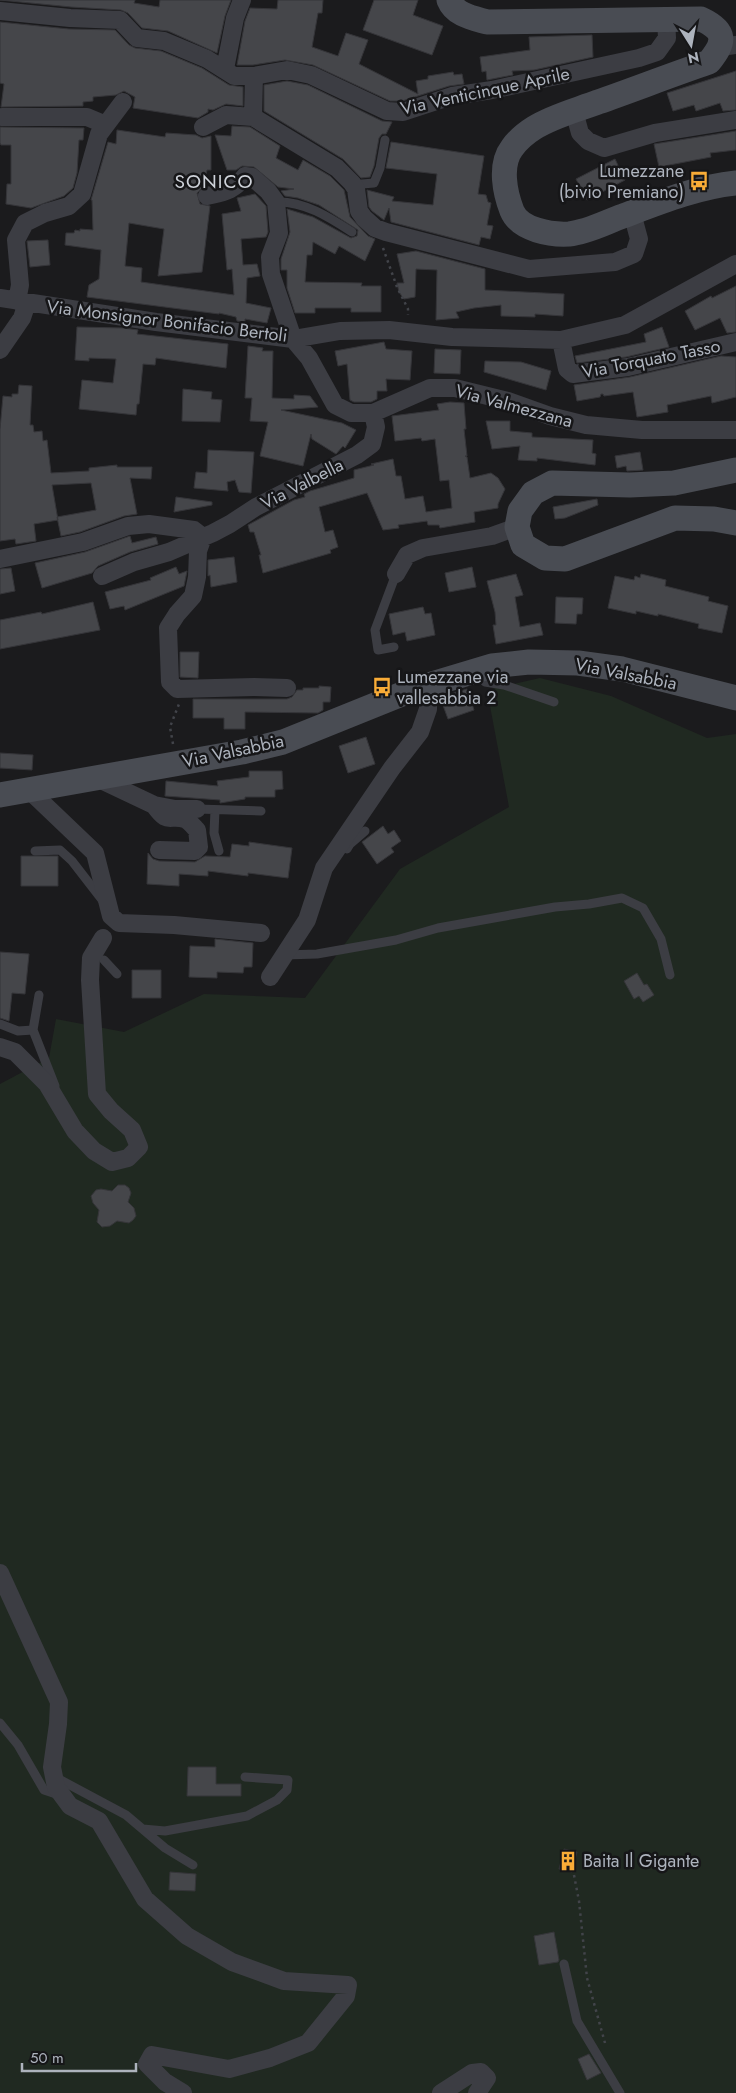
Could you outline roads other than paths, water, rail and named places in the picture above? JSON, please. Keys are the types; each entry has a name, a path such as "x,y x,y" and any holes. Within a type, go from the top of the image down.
{"main road":[{"path":"449,0 466,17 486,22 701,18 714,25 728,46 708,62 534,127 511,149 505,174 508,198 514,214 530,227 570,234 706,187 736,183"},
{"path":"736,470 674,483 630,485 552,483 533,493 520,511 517,527 523,544 545,558 565,559 675,518 714,519 736,523"},
{"name":"Via Valsabbia","path":"0,795 242,752 284,742 428,685 492,666 530,662 578,663 622,669 736,698"}],"street":[{"path":"225,69 235,18 242,0"},
{"name":"Via Venticinque Aprile","path":"0,11 70,18 120,20 137,38 164,41 225,69 234,76 254,76 287,70 311,74 387,111 403,112 452,96 492,90 638,58 657,52 667,38 666,19"},
{"path":"253,117 254,76"},
{"path":"0,350 22,318 15,301 20,285 16,240 25,223 45,213 69,206 82,194 99,134 124,102"},
{"path":"574,111 580,133 588,141 604,148 655,133 736,120"},
{"path":"203,127 226,115 253,117 336,168 352,182 356,189 359,211 364,218 381,230 433,246 529,269 614,262 634,254 639,239 632,213"},
{"path":"2,117 87,118 106,125"},
{"path":"207,196 238,186 245,176 252,178 268,191 276,202"},
{"name":"Via Valmezzana","path":"276,202 278,233 270,258 271,274 293,338 309,358 335,405 351,414 373,413 430,388 455,388 508,401 550,416 586,424 642,430 736,430"},
{"name":"Via Monsignor Bonifacio Bertoli","path":"15,301 156,322 293,338 340,331 389,330 452,337 561,340 624,325 652,312 736,264"},
{"name":"Via Torquato Tasso","path":"561,340 567,369 573,374 628,366 736,342"},
{"name":"Via Valbella","path":"102,576 134,562 169,552 204,537 230,524 256,507 357,455 372,444 376,427 373,413"},
{"path":"0,559 82,542 135,525 149,524 194,530 204,537 198,551 197,577 193,596 177,614 168,628 170,682 177,689 286,688"},
{"path":"396,574 407,555 423,548 492,536 517,527"},
{"path":"270,978 307,920 324,868 392,768 420,732 428,709 428,685"},
{"path":"97,778 154,806 197,809"},
{"path":"29,790 95,853 103,894 110,916 119,923 174,925 261,933"},
{"path":"154,806 161,815 168,819 185,819 197,830 199,842 199,847 195,851 159,850"},
{"path":"103,894 104,960"},
{"path":"0,1048 15,1052 47,1084 74,1131 94,1151 112,1162 128,1158 139,1146 132,1130 111,1111 97,1094 90,980 91,958 103,938"},
{"path":"0,1573 59,1702 52,1767 56,1787 70,1806 99,1821 145,1898 186,1936 232,1962 284,1981 348,1985 346,1996 308,2043 270,2058 229,2068 152,2055 147,2064 165,2082 183,2093"},
{"path":"441,2093 472,2073 481,2072 487,2078 477,2093"}],"lane":[{"path":"356,189 362,184 374,183 380,168 385,140"},
{"path":"276,202 287,201 321,212 352,232"},
{"path":"394,647 378,650 375,630 396,574"},
{"path":"472,671 485,682 504,685 554,702"},
{"path":"197,809 261,810"},
{"path":"215,810 214,833 219,851"},
{"path":"319,884 333,870 350,844 365,831"},
{"path":"35,851 60,850 103,894"},
{"path":"284,955 317,954 396,940 438,928 554,907 622,898 643,908 661,939 670,975"},
{"path":"104,960 117,974"},
{"path":"39,995 33,1030 55,1087 58,1104"},
{"path":"0,1024 18,1031 33,1030"},
{"path":"0,1723 18,1745 44,1790 64,1797"},
{"path":"54,1777 126,1815 165,1848 193,1865"},
{"path":"143,1829 165,1831 247,1816 277,1800 287,1790 288,1780 245,1777"},
{"path":"564,1964 577,2020 620,2093"}],"place":[{"name":"Lumezzane (bivio Premiano)","path":"699,181"},
{"name":"Lumezzane via vallesabbia 2","path":"382,687"},
{"name":"Baita Il Gigante","path":"568,1861"}],"district":[{"name":"SONICO","path":"214,181"}]}
